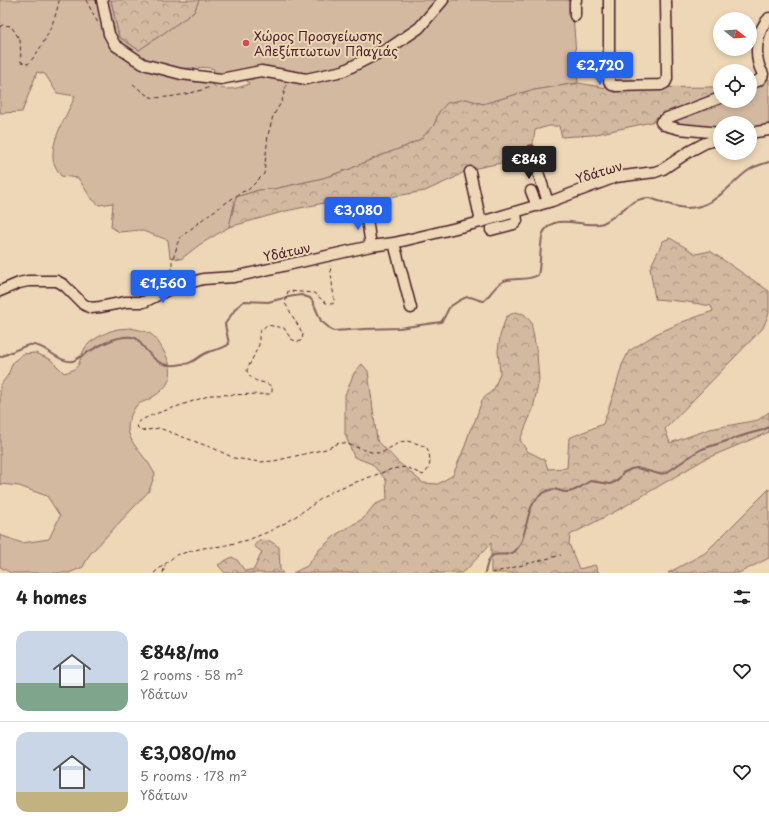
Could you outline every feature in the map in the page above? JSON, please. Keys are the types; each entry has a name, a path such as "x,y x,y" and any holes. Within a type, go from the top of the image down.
{"street":[{"path":"102,0 109,34 115,45 143,64 181,74 218,79 261,71 306,79 343,71 391,47 419,28 443,0"},
{"path":"575,16 576,0"},
{"path":"609,0 609,81 616,86 661,85 665,83 667,79 666,0"},
{"path":"757,80 762,77 763,74 759,68 756,48 763,24 769,18"},
{"path":"713,101 667,118 661,122 664,125 679,129 713,132"},
{"path":"757,132 769,130"},
{"name":"Υδάτων","path":"0,291 28,281 57,281 64,285 83,304 92,308 126,302 144,302 172,288 203,279 234,277 371,246 394,243 481,222 550,202 616,177 655,172 663,169 690,151 705,143 713,141"},
{"path":"530,164 550,202"},
{"path":"470,172 481,222"},
{"path":"546,180 550,202"},
{"path":"531,191 537,206"},
{"path":"366,212 371,246"},
{"path":"491,230 514,224 517,221 516,212"},
{"path":"394,243 411,308"}],"path":[{"path":"0,26 11,26 20,40 21,62 28,64 37,55 53,21 59,0"},
{"path":"172,288 172,261 177,244 181,237 208,215 242,192 248,190 264,174 268,135 272,116 282,102 287,76"},
{"path":"133,84 149,97 165,98 209,88 216,83 218,79"},
{"path":"154,573 176,555 203,548 222,546 248,540 268,532 290,521 334,490 392,469 406,467 424,475 427,472 431,461 427,448 407,441 400,442 383,452 378,453 344,443 339,443 326,449 274,461 260,462 234,458 215,448 159,428 142,431 138,428 137,425 139,421 152,415 211,395 271,394 273,390 269,384 256,380 248,375 247,370 259,345 258,333 267,325 284,328 291,339 298,342 302,340 303,334 284,303 288,291 314,292 326,302 332,304 334,303 329,256"},
{"path":"492,573 561,555"},
{"path":"163,573 165,564"}],"green space":[{"path":"0,0 111,0 119,37 139,50 194,12 199,0 438,0 419,23 391,44 364,58 324,73 302,74 262,68 228,75 217,75 213,73 214,69 210,68 170,68 163,66 117,43 117,50 142,67 183,77 208,80 213,82 214,86 228,89 249,84 245,77 268,75 289,80 309,81 327,79 345,74 393,50 415,37 431,21 448,0 572,0 578,83 528,91 483,104 466,99 448,103 439,112 434,125 421,139 404,147 350,169 323,178 274,189 259,190 236,197 229,227 199,245 181,259 170,257 168,240 140,230 119,232 111,227 113,203 99,205 91,198 78,178 61,176 54,163 53,150 57,134 75,96 57,93 45,74 37,72 22,112 0,113"},
{"path":"111,0 199,0 194,12 139,50 119,37"},
{"path":"765,78 769,79 769,126 757,128 757,116 713,116 713,129 678,126 671,122 713,104 713,108 757,108 757,82"},
{"path":"578,83 607,88 713,87 713,98 661,117 656,121 592,135 562,137 559,126 549,126 535,130 533,145 501,163 467,170 454,178 425,191 359,202 347,199 324,203 286,211 229,227 236,197 259,190 274,189 323,178 350,169 404,147 421,139 434,125 439,112 447,103 466,99 483,104 528,91"},
{"path":"670,238 696,254 710,251 769,291 769,313 763,328 665,429 670,443 710,429 758,420 769,412 769,432 705,459 620,509 570,535 569,544 579,569 595,565 599,573 491,573 491,543 467,569 461,573 293,573 307,566 319,550 337,534 364,518 374,505 387,499 386,480 372,464 354,457 345,434 345,395 354,373 362,364 368,371 377,440 398,462 423,483 438,484 453,475 482,400 494,389 500,373 498,351 500,336 506,317 515,312 524,314 531,322 537,354 539,380 533,409 520,440 527,451 545,460 548,469 567,468 569,438 603,424 622,365 629,351 656,334 685,321 713,311 711,306 655,299 650,268 663,241"},
{"path":"130,328 147,332 153,336 160,344 170,365 170,377 164,388 149,399 137,405 132,413 128,427 131,439 155,474 149,491 90,554 83,567 69,573 11,573 0,567 0,535 22,543 49,539 60,516 47,496 19,486 0,484 0,386 8,375 13,362 23,354 35,353 50,359 64,373 77,367 85,348 94,340 111,331"},
{"path":"769,489 769,558 739,573 668,573 705,553"},
{"path":"259,540 270,541 279,547 280,570 283,573 225,573 218,565 232,557 237,560 245,571 254,569 262,552 254,546"}],"waterway":[{"path":"0,357 27,345 35,345 62,359 73,361 109,341 124,337 132,337 138,339 145,349 158,362 168,365 187,364 206,353 229,344 225,324 236,308 244,301 268,302 301,295 310,298 321,321 333,331 399,328 441,322 449,308 462,299 469,297 484,301 499,284 506,280 529,278 538,275 541,241 543,233 548,226 563,222 588,224 603,223 630,204 649,198 678,207 697,207 714,200 749,170 769,162"},
{"path":"485,573 488,561 492,556 512,553 520,545 532,506 536,499 547,491 554,489 568,492 577,489 590,481 610,484 617,481 623,473 637,468 659,474 666,473 702,449 769,427"}],"place":[{"name":"Χώρος Προσγείωσης Αλεξίπτωτων Πλαγιάς","path":"246,43"}]}
